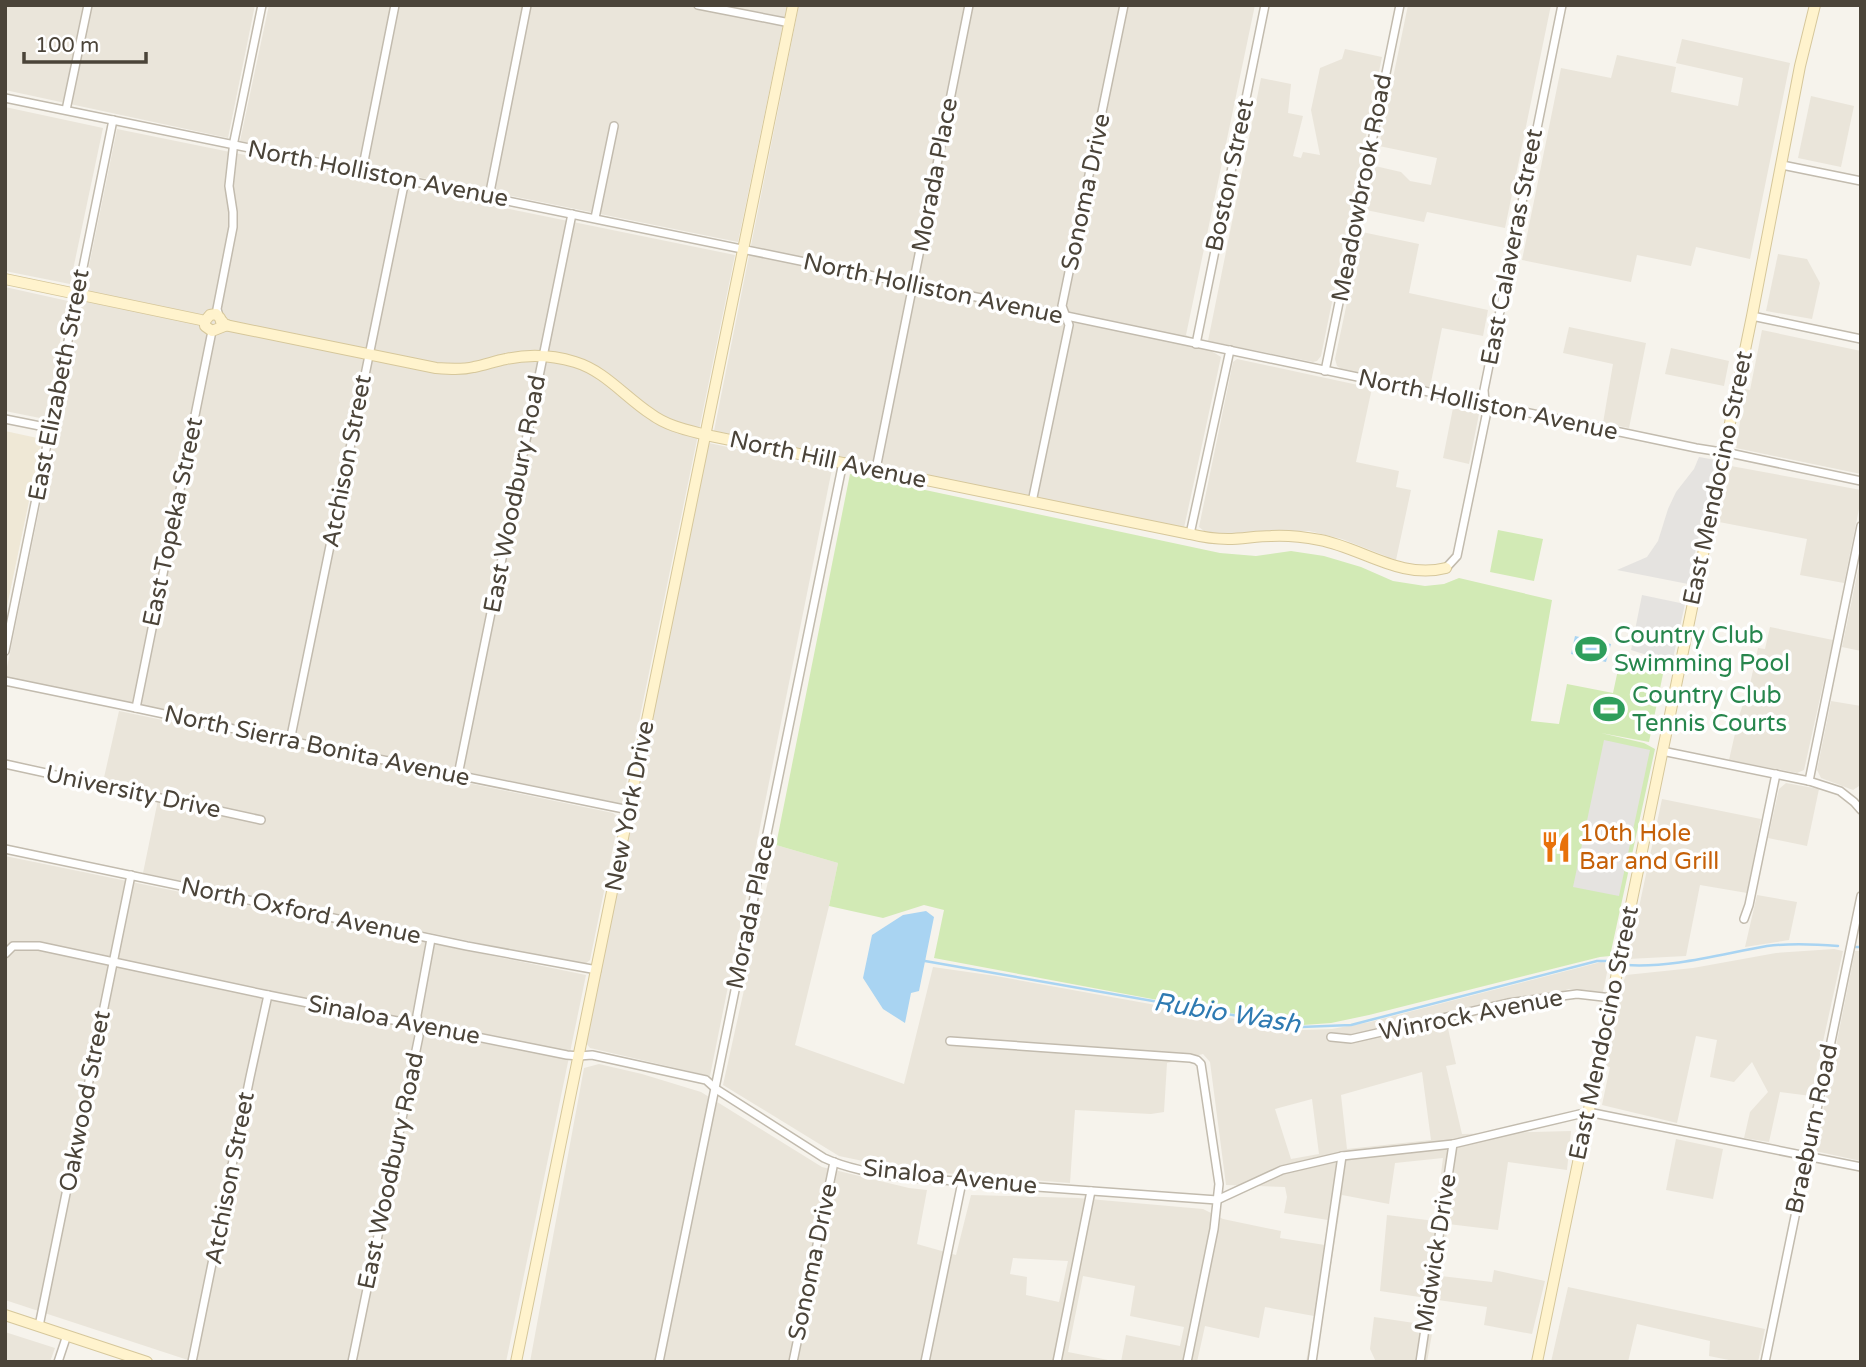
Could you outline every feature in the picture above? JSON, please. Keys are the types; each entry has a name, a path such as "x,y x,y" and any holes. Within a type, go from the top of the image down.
{"street":[{"path":"66,110 88,5"},
{"name":"East Topeka Street","path":"136,708 233,227 229,186 233,145 262,5"},
{"path":"362,171 395,5"},
{"path":"489,197 527,5"},
{"path":"698,5 790,23"},
{"name":"New York Drive","path":"516,1362 793,5"},
{"name":"Morada Place","path":"876,469 969,5"},
{"name":"Sonoma Drive","path":"1032,502 1069,325 1062,306 1124,5"},
{"name":"Boston Street","path":"1196,344 1265,5"},
{"name":"Meadowbrook Road","path":"1325,371 1400,5"},
{"name":"East Calaveras Street","path":"1446,568 1457,556 1486,416 1484,390 1562,5"},
{"name":"East Mendocino Street","path":"1537,1362 1752,317 1800,66 1815,5"},
{"name":"North Holliston Avenue","path":"5,98 1861,481"},
{"name":"East Elizabeth Street","path":"5,651 113,120"},
{"path":"595,218 614,126"},
{"path":"1782,165 1861,181"},
{"name":"Atchison Street","path":"290,741 405,180"},
{"name":"East Woodbury Road","path":"458,775 572,214"},
{"name":"North Hill Avenue","path":"5,279 436,368 457,369 508,358 543,356 578,363 596,371 652,416 706,435 1190,534 1230,539 1305,537 1339,544 1404,568 1424,571 1446,568"},
{"path":"1752,317 1861,339"},
{"path":"1190,534 1230,350"},
{"path":"5,419 50,428"},
{"name":"Morada Place","path":"659,1362 843,463"},
{"path":"1809,780 1861,526"},
{"name":"North Sierra Bonita Avenue","path":"5,681 629,810"},
{"path":"1662,751 1809,780 1857,799 1861,810"},
{"name":"University Drive","path":"5,764 261,820"},
{"path":"1744,919 1776,775"},
{"name":"North Oxford Avenue","path":"5,849 431,939 597,970"},
{"name":"Oakwood Street","path":"39,1326 131,875"},
{"name":"Braeburn Road","path":"1765,1362 1861,895"},
{"name":"East Woodbury Road","path":"352,1362 419,1036 417,1015 431,939"},
{"name":"Sinaloa Avenue","path":"5,954 13,946 39,946 268,995 579,1056 592,1055 706,1080 716,1089 834,1163 874,1173 961,1182 1217,1200 1282,1170 1342,1156 1453,1144 1588,1112"},
{"name":"Winrock Avenue","path":"1331,1037 1351,1039 1508,1003 1577,994 1612,999"},
{"name":"Atchison Street","path":"192,1362 268,995"},
{"path":"950,1041 1190,1058 1202,1064 1219,1184 1214,1229 1187,1362"},
{"path":"1588,1112 1861,1167"},
{"name":"Midwick Drive","path":"1420,1362 1453,1144"},
{"path":"1312,1362 1342,1156"},
{"name":"Sonoma Drive","path":"793,1362 834,1163"},
{"path":"925,1362 961,1182"},
{"path":"1057,1362 1091,1191"},
{"path":"5,1315 147,1362"},
{"path":"58,1362 67,1335"}],"shaded area":[{"path":"5,5 255,5 228,138 5,90"},
{"path":"269,5 787,5 738,242 240,141"},
{"path":"799,5 1255,5 1186,335 1221,357 1184,528 714,431"},
{"path":"1408,5 1551,5 1505,228 1427,212 1424,222 1366,210 1375,166 1401,172 1410,181 1431,185 1437,158 1379,146"},
{"path":"1682,39 1790,63 1750,259 1696,247 1691,266 1637,255 1631,282 1522,260 1561,68 1611,78 1617,55 1676,67 1671,92 1738,106 1743,78 1676,63"},
{"path":"1345,49 1382,57 1321,356 1313,362 1208,341 1261,78 1291,84 1288,113 1303,116 1293,156 1301,158 1303,152 1320,155 1311,110 1320,68 1342,59"},
{"path":"1811,96 1854,106 1841,167 1798,158"},
{"path":"5,107 103,128 70,284 5,271"},
{"path":"117,129 735,255 622,804 5,677"},
{"path":"1362,232 1419,244 1409,293 1488,310 1483,336 1442,328 1430,387 1337,366 1335,359"},
{"path":"1778,254 1807,259 1820,283 1812,319 1766,311"},
{"path":"5,287 68,301 45,419 5,411"},
{"path":"1569,327 1646,343 1629,428 1603,423 1613,364 1563,353"},
{"path":"1762,330 1861,351 1861,474 1736,448 1745,389 1750,390"},
{"path":"1671,348 1729,361 1724,386 1665,374"},
{"path":"1237,359 1372,388 1356,462 1399,471 1396,487 1411,490 1396,560 1342,539 1309,531 1223,534 1204,531 1199,527 1233,362"},
{"path":"1453,408 1479,414 1469,464 1443,458"},
{"path":"5,431 42,439 5,616"},
{"path":"709,443 832,469 710,1076 590,1048 586,1043"},
{"path":"1699,457 1716,460 1688,584 1617,570 1647,557 1658,541 1676,492 1694,469"},
{"path":"1731,466 1861,490 1844,583 1800,575 1807,539 1719,522"},
{"path":"1861,556 1861,651 1842,647"},
{"path":"1642,595 1685,604 1672,663 1631,650"},
{"path":"1770,627 1833,640 1804,770 1797,773 1729,760 1758,648 1765,649"},
{"path":"1831,701 1861,706 1861,776 1859,786 1853,790 1821,778 1817,770"},
{"path":"119,711 613,813 619,818 590,960 584,965 143,873 159,795 103,782"},
{"path":"1604,740 1650,750 1619,896 1573,887"},
{"path":"1786,783 1819,789 1807,846 1768,838 1779,789"},
{"path":"1662,799 1761,819 1747,893 1700,885 1686,956 1628,959"},
{"path":"776,845 838,863 795,1045 904,1084 933,967 1303,1030 1332,1029 1370,1022 1601,962 1609,963 1603,992 1569,989 1447,1024 1456,1064 1446,1066 1462,1134 1571,1131 1567,1170 1508,1162 1498,1230 1448,1224 1441,1276 1492,1282 1494,1270 1545,1281 1532,1334 1484,1325 1487,1307 1438,1300 1427,1362 1376,1362 1370,1349 1374,1317 1421,1324 1426,1298 1380,1291 1387,1215 1435,1221 1443,1158 1395,1163 1389,1204 1342,1195 1316,1362 1306,1362 1314,1316 1265,1307 1259,1338 1205,1326 1197,1362 1121,1362 1126,1335 1180,1346 1184,1327 1130,1316 1135,1286 1083,1276 1068,1352 1118,1362 530,1362 584,1068 599,1064 701,1092 822,1167 927,1190 917,1244 956,1255 971,1195 1078,1198 1203,1209 1223,1219 1281,1231 1280,1238 1325,1245 1328,1220 1284,1213 1287,1197 1285,1187 1226,1185 1210,1062 1203,1054 1167,1063 1164,1112 1151,1114 1075,1110 1070,1183 906,1170 839,1156 723,1085","holes":["1422,1072 1431,1140 1347,1149 1341,1095","1312,1099 1319,1154 1291,1159 1275,1109","1013,1258 1068,1261 1059,1302 1026,1295 1027,1277 1010,1274"]},
{"path":"5,856 586,975 506,1362 194,1362 5,1300"},
{"path":"1757,895 1797,902 1789,940 1745,947"},
{"path":"1834,949 1843,951 1811,1096 1780,1092 1769,1142 1744,1138 1750,1112 1768,1092 1752,1062 1734,1082 1710,1077 1717,1040 1696,1036 1677,1123 1602,1105 1610,1067 1605,1066 1626,975 1693,968 1776,953"},
{"path":"1855,951 1861,951 1861,1161 1815,1151"},
{"path":"1676,1139 1723,1149 1713,1199 1666,1190"},
{"path":"1568,1287 1765,1329 1758,1362 1739,1362 1709,1356 1710,1341 1637,1324 1628,1362 1551,1362"},
{"path":"5,1332 55,1348 50,1362 5,1362"}],"green space":[{"path":"850,474 1220,553 1256,556 1291,551 1324,556 1361,567 1393,581 1425,586 1444,584 1459,578 1552,600 1531,721 1559,724 1567,684 1613,693 1619,665 1663,674 1649,742 1601,733 1644,743 1655,749 1610,956 1369,1015 1331,1023 1303,1025 934,958 944,910 924,905 883,918 829,906 838,863 776,845"},
{"path":"1498,530 1543,539 1534,581 1490,572"}],"water":[{"name":"Country Club Swimming Pool","path":"1575,636 1611,644 1606,662 1571,654"},
{"path":"926,911 934,917 919,991 911,993 905,1023 883,1009 863,978 872,935 903,915"}],"waterway":[{"name":"Rubio Wash","path":"1626,965 1679,962 1776,945 1838,946"},
{"name":"Rubio Wash","path":"1856,947 1861,947"},
{"name":"Rubio Wash","path":"925,961 1301,1027 1351,1025 1597,961 1609,961"}],"place":[{"name":"Country Club Swimming Pool","path":"1591,649"},
{"name":"Country Club Tennis Courts","path":"1609,709"},
{"name":"10th Hole Bar and Grill","path":"1556,847"}]}
